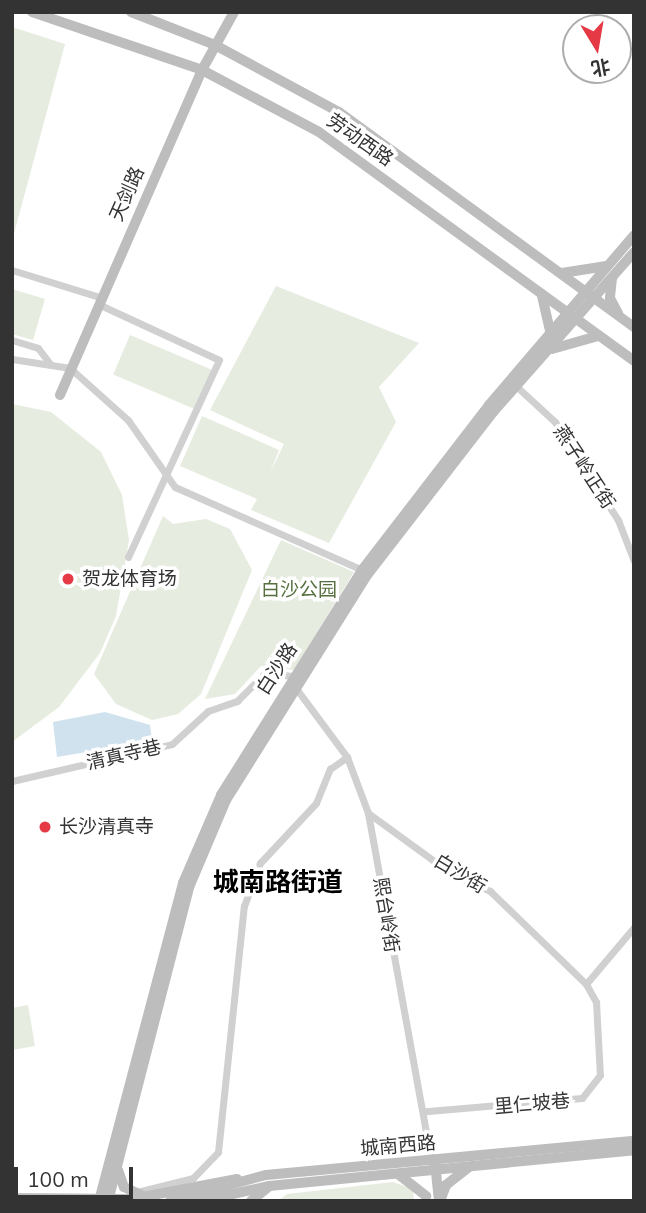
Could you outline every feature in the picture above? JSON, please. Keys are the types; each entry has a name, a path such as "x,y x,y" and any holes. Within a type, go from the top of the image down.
{"street":[{"name":"劳动西路","path":"32,12 202,70 319,132 634,361"},
{"name":"劳动西路","path":"131,12 215,45 339,112 634,327"},
{"name":"天剑路","path":"60,395 97,300 202,70 234,12"},
{"name":"白沙路","path":"104,1200 117,1164 198,861 226,800 362,570 565,312 634,234"},
{"name":"白沙路","path":"104,1200 104,1180 191,859 231,776 368,574 516,386 634,252"},
{"path":"562,274 607,266"},
{"path":"12,270 97,300 219,360 168,481 128,558"},
{"path":"612,278 610,298 620,317"},
{"path":"542,295 550,331"},
{"path":"548,351 598,336"},
{"path":"12,340 38,348 50,364"},
{"path":"12,359 70,368 128,420 168,481 362,570"},
{"name":"燕子岭正街","path":"516,386 555,422 618,520 634,561"},
{"name":"清真寺巷","path":"12,781 172,744 208,711 237,701 265,673 294,682"},
{"name":"熙台岭街","path":"294,682 347,757 368,813 401,1009 426,1111 429,1164"},
{"path":"104,1200 192,1178 218,1152 244,905 260,863 316,803 330,769 347,757"},
{"name":"白沙街","path":"368,813 452,874 490,891 586,984"},
{"path":"586,984 634,927"},
{"name":"里仁坡巷","path":"426,1111 582,1098 600,1075 596,1002 586,984"},
{"name":"城南西路","path":"170,1201 199,1198 237,1187 634,1141"},
{"name":"城南西路","path":"237,1187 391,1173 429,1164 472,1166 634,1150"},
{"path":"117,1164 121,1183 132,1193 148,1196"},
{"path":"427,1198 429,1164"},
{"path":"429,1164 440,1201"},
{"path":"440,1201 453,1178 472,1166"},
{"path":"391,1173 410,1178 427,1198"},
{"path":"76,1199 104,1180"},
{"path":"12,1182 13,1198 104,1200 237,1187"},
{"path":"251,1201 271,1186"}],"green space":[{"path":"12,27 65,44 12,241"},
{"path":"276,286 419,343 379,387 396,422 329,543 251,510 257,499 180,466 202,416 279,450 270,473 284,444 210,410"},
{"path":"12,289 45,299 33,340 12,334"},
{"path":"130,335 212,370 195,409 113,375"},
{"name":"贺龙体育场","path":"12,404 51,412 101,452 122,495 129,540 116,616 100,653 59,707 12,742"},
{"path":"163,516 173,524 206,519 230,529 252,570 201,694 178,714 152,720 116,704 94,674"},
{"name":"白沙公园","path":"281,540 354,572 294,670 261,666 235,694 205,699"},
{"path":"28,1005 35,1046 12,1050 12,1008"},
{"path":"393,1182 413,1189 414,1201 278,1201 287,1194"}],"water":[{"path":"105,712 150,725 152,741 57,757 53,722"}],"place":[{"name":"贺龙体育场","path":"68,579"},
{"name":"长沙清真寺","path":"45,827"}],"district":[{"name":"城南路街道","path":"278,882"}]}
